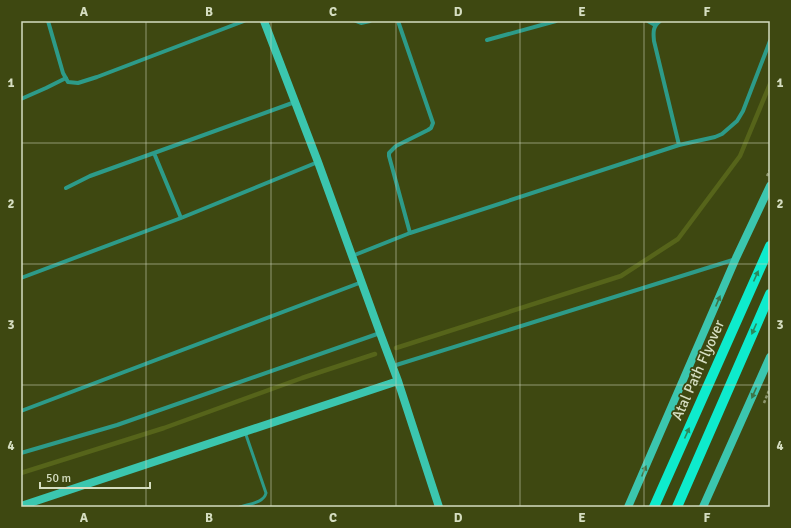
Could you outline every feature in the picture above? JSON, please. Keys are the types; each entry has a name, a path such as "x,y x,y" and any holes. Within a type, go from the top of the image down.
{"main road":[{"name":"Atal Path Flyover","path":"654,507 770,246"},
{"path":"677,507 770,294"}],"street":[{"path":"48,21 66,78 68,82 78,83 244,21"},
{"path":"264,21 393,366 438,507"},
{"path":"356,21 361,23 370,21"},
{"path":"398,21 433,123 431,128 396,146 389,153 410,233"},
{"path":"487,40 556,21"},
{"path":"648,21 655,25"},
{"path":"660,21 655,25 653,33 654,41 679,145"},
{"path":"352,256 410,233 679,145 722,134 732,127 743,111 770,41"},
{"path":"21,99 66,78"},
{"path":"66,188 90,176 295,102"},
{"path":"154,153 180,218"},
{"path":"21,278 180,218 318,162"},
{"path":"628,507 736,258 770,186"},
{"path":"393,366 736,258"},
{"path":"21,410 362,282"},
{"path":"21,453 117,425 380,333"},
{"path":"703,507 770,357"},
{"path":"21,506 398,381"}],"lane":[{"path":"240,507 262,500 266,496 245,432"}],"waterway":[{"path":"396,348 621,276 678,239 740,156 770,84"},
{"path":"21,473 164,428 302,378 375,354"}]}
